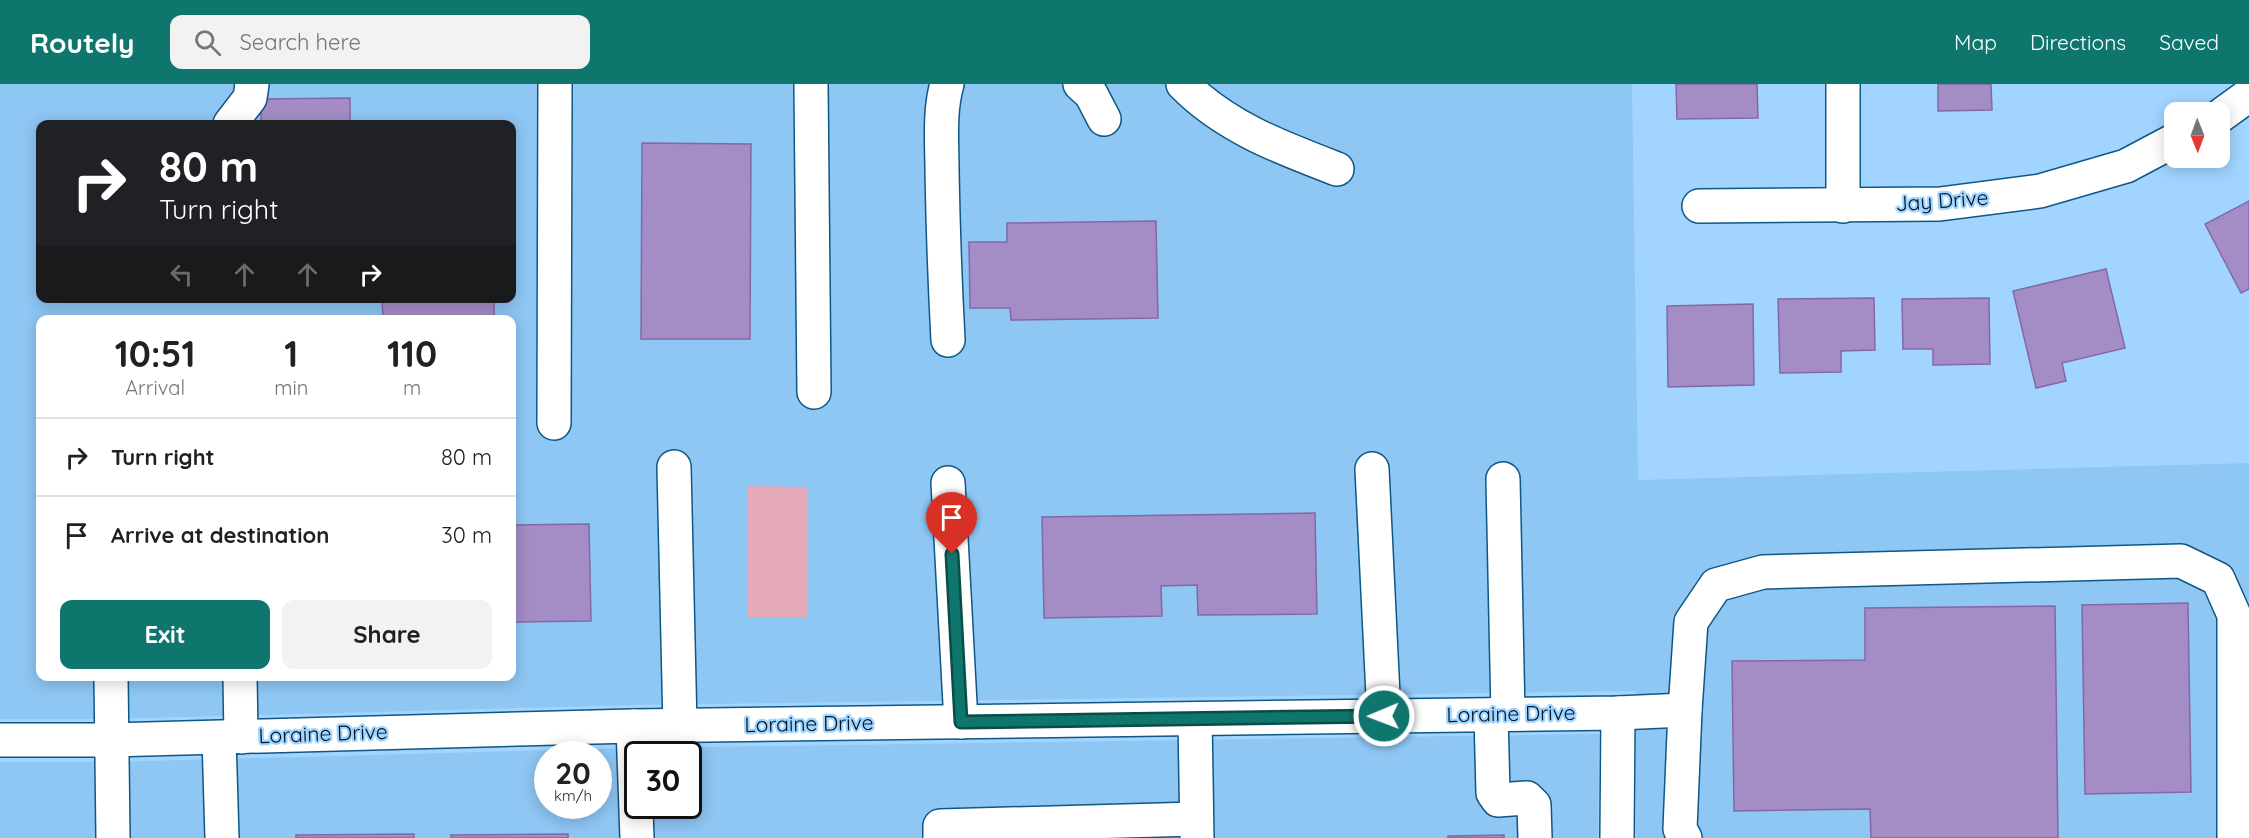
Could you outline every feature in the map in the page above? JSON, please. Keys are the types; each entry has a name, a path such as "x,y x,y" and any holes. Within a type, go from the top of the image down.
{"street":[{"path":"233,120 250,98 252,84"},
{"path":"554,423 555,84"},
{"path":"811,84 814,392"},
{"path":"947,84 943,117 942,163 948,340"},
{"path":"1080,84 1091,94 1104,119"},
{"path":"1183,84 1197,99 1231,123 1290,151 1337,169"},
{"path":"1843,84 1843,206"},
{"path":"2230,109 2249,95"},
{"name":"Jay Drive","path":"1699,206 1940,204 2040,191 2126,166 2164,146"},
{"path":"674,467 680,726"},
{"path":"1372,469 1384,716"},
{"path":"1503,479 1500,715 1493,793 1498,800 1527,798 1534,805 1534,838"},
{"path":"948,483 961,722"},
{"path":"1685,838 1680,829 1691,622 1716,585 1763,572 2181,561 2218,579 2234,615 2234,838"},
{"path":"111,681 113,838"},
{"path":"222,838 230,737 239,681"},
{"name":"Loraine Drive","path":"0,740 111,740 633,726 1500,715 1685,710"},
{"path":"1617,838 1618,713"},
{"path":"940,838 940,826 1197,829 1195,719"},
{"path":"633,726 637,838"}],"shaded area":[{"path":"0,84 1632,84 1638,480 2249,463 2249,838 1636,838 1636,691 633,705 110,719 0,719"},
{"path":"747,486 808,487 808,617 748,618"},
{"path":"1599,734 1598,838 0,838 0,762 111,762 534,751 534,819 612,819 612,749 624,748 624,819 702,819 702,747"}],"building":[{"path":"1676,84 1757,84 1758,118 1677,119"},
{"path":"1938,84 1991,84 1992,110 1938,111"},
{"path":"350,98 350,120 261,120 261,99"},
{"path":"642,143 751,144 750,339 641,339"},
{"path":"2249,201 2249,289 2241,293 2205,224"},
{"path":"1156,221 1158,318 1011,320 1010,308 970,308 969,242 1007,242 1007,223"},
{"path":"2106,269 2125,348 2062,363 2066,381 2036,388 2013,291"},
{"path":"1874,298 1875,350 1841,351 1841,372 1780,373 1778,299"},
{"path":"1989,298 1990,364 1933,365 1933,349 1903,349 1902,299"},
{"path":"382,303 494,303 494,315 383,315"},
{"path":"1753,304 1754,385 1668,387 1667,306"},
{"path":"1315,513 1317,614 1198,615 1197,585 1161,586 1162,616 1044,618 1042,517"},
{"path":"589,524 591,621 516,622 516,525"},
{"path":"2188,603 2191,792 2085,794 2082,605"},
{"path":"2055,606 2058,838 1871,838 1870,809 1734,811 1732,661 1865,660 1865,608"},
{"path":"414,834 414,838 296,838 296,835"},
{"path":"568,834 568,838 451,838 451,835"},
{"path":"1504,835 1504,838 1448,838 1448,836"}],"route":[{"path":"952,554 961,722 1384,716"}]}
